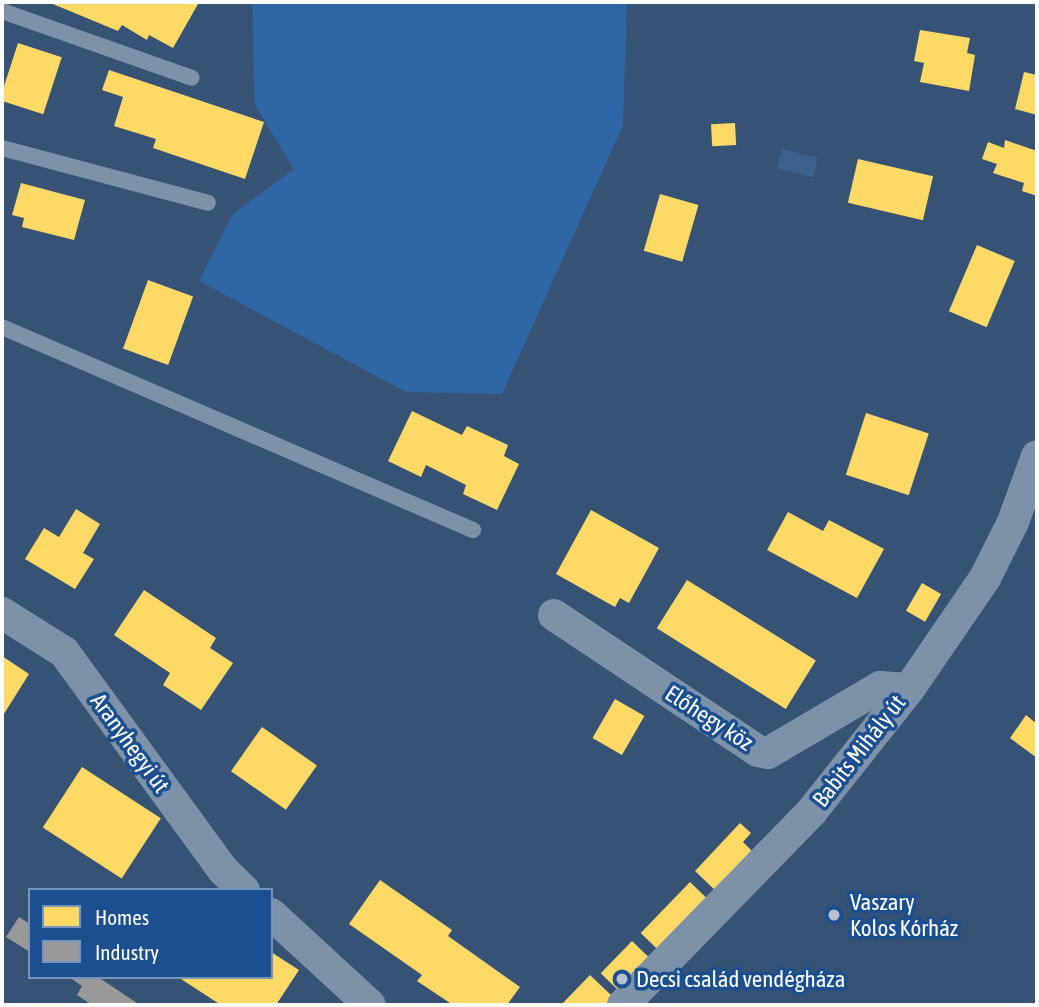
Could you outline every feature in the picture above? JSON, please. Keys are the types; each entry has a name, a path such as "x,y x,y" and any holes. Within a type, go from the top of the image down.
{"street":[{"name":"Babits Mihály út","path":"623,1005 812,811 909,689 985,578 1013,522 1037,456"},
{"name":"Aranyhegyi út","path":"2,613 64,652 223,870 242,888"},
{"name":"Előhegy köz","path":"554,615 758,751 768,753 880,687 909,689"},
{"path":"273,917 370,1005"}],"lane":[{"path":"2,10 192,78"},
{"path":"2,148 208,203"},
{"path":"2,327 473,530"}],"shaded area":[{"path":"252,2 627,2 623,125 502,394 406,392 199,281 233,214 294,169 255,105"},
{"path":"782,149 818,158 813,177 777,168"}],"building: Homes":[{"path":"48,2 198,4 173,48 149,35 147,40 122,25 118,31"},
{"path":"920,30 970,38 967,53 975,55 969,91 920,82 924,63 914,61"},
{"path":"18,43 62,57 43,114 2,101 2,92"},
{"path":"109,70 264,122 245,179 153,148 156,139 114,126 123,97 102,90"},
{"path":"1024,72 1037,75 1037,115 1015,109"},
{"path":"735,123 736,145 712,146 711,124"},
{"path":"1005,140 1037,151 1037,196 1022,191 1024,183 993,173 997,164 982,159 988,142 1004,148"},
{"path":"858,159 933,176 923,220 848,203"},
{"path":"21,183 85,200 74,240 22,227 24,218 12,215"},
{"path":"660,194 698,205 682,262 644,251"},
{"path":"977,245 1015,261 987,327 949,311"},
{"path":"148,280 193,296 168,365 123,349"},
{"path":"412,411 462,435 467,426 508,445 504,456 519,464 497,510 463,494 466,485 426,465 421,477 388,461"},
{"path":"866,413 929,433 909,495 846,475"},
{"path":"76,509 100,524 83,553 94,559 75,589 25,559 44,528 59,537"},
{"path":"591,510 659,548 629,603 620,598 615,607 556,574"},
{"path":"788,512 823,531 829,520 884,549 857,598 767,550"},
{"path":"687,580 816,661 786,709 657,628"},
{"path":"922,583 941,594 925,622 906,611"},
{"path":"144,590 216,638 210,648 233,663 201,710 163,685 170,673 114,635"},
{"path":"2,656 29,674 2,717"},
{"path":"615,699 644,716 622,755 592,738"},
{"path":"1026,715 1037,724 1037,758 1010,738"},
{"path":"262,727 317,765 286,810 231,771"},
{"path":"82,767 161,818 122,879 43,827"},
{"path":"740,823 751,833 743,842 757,856 719,894 695,871"},
{"path":"380,880 452,930 448,936 520,987 507,1005 453,1005 417,981 422,975 349,924"},
{"path":"690,882 710,901 661,953 641,933"},
{"path":"632,941 652,960 621,993 601,973"},
{"path":"273,953 299,970 276,1005 221,1005 181,979 273,979"},
{"path":"590,975 614,998 607,1005 561,1005"}],"building: Industry":[{"path":"19,917 28,923 28,951 6,937"},
{"path":"72,979 101,979 140,1005 92,1005 77,995 82,986"}],"place":[{"name":"Vaszary Kolos Kórház","path":"834,915"},
{"name":"Decsi család vendégháza","path":"622,979"}]}
